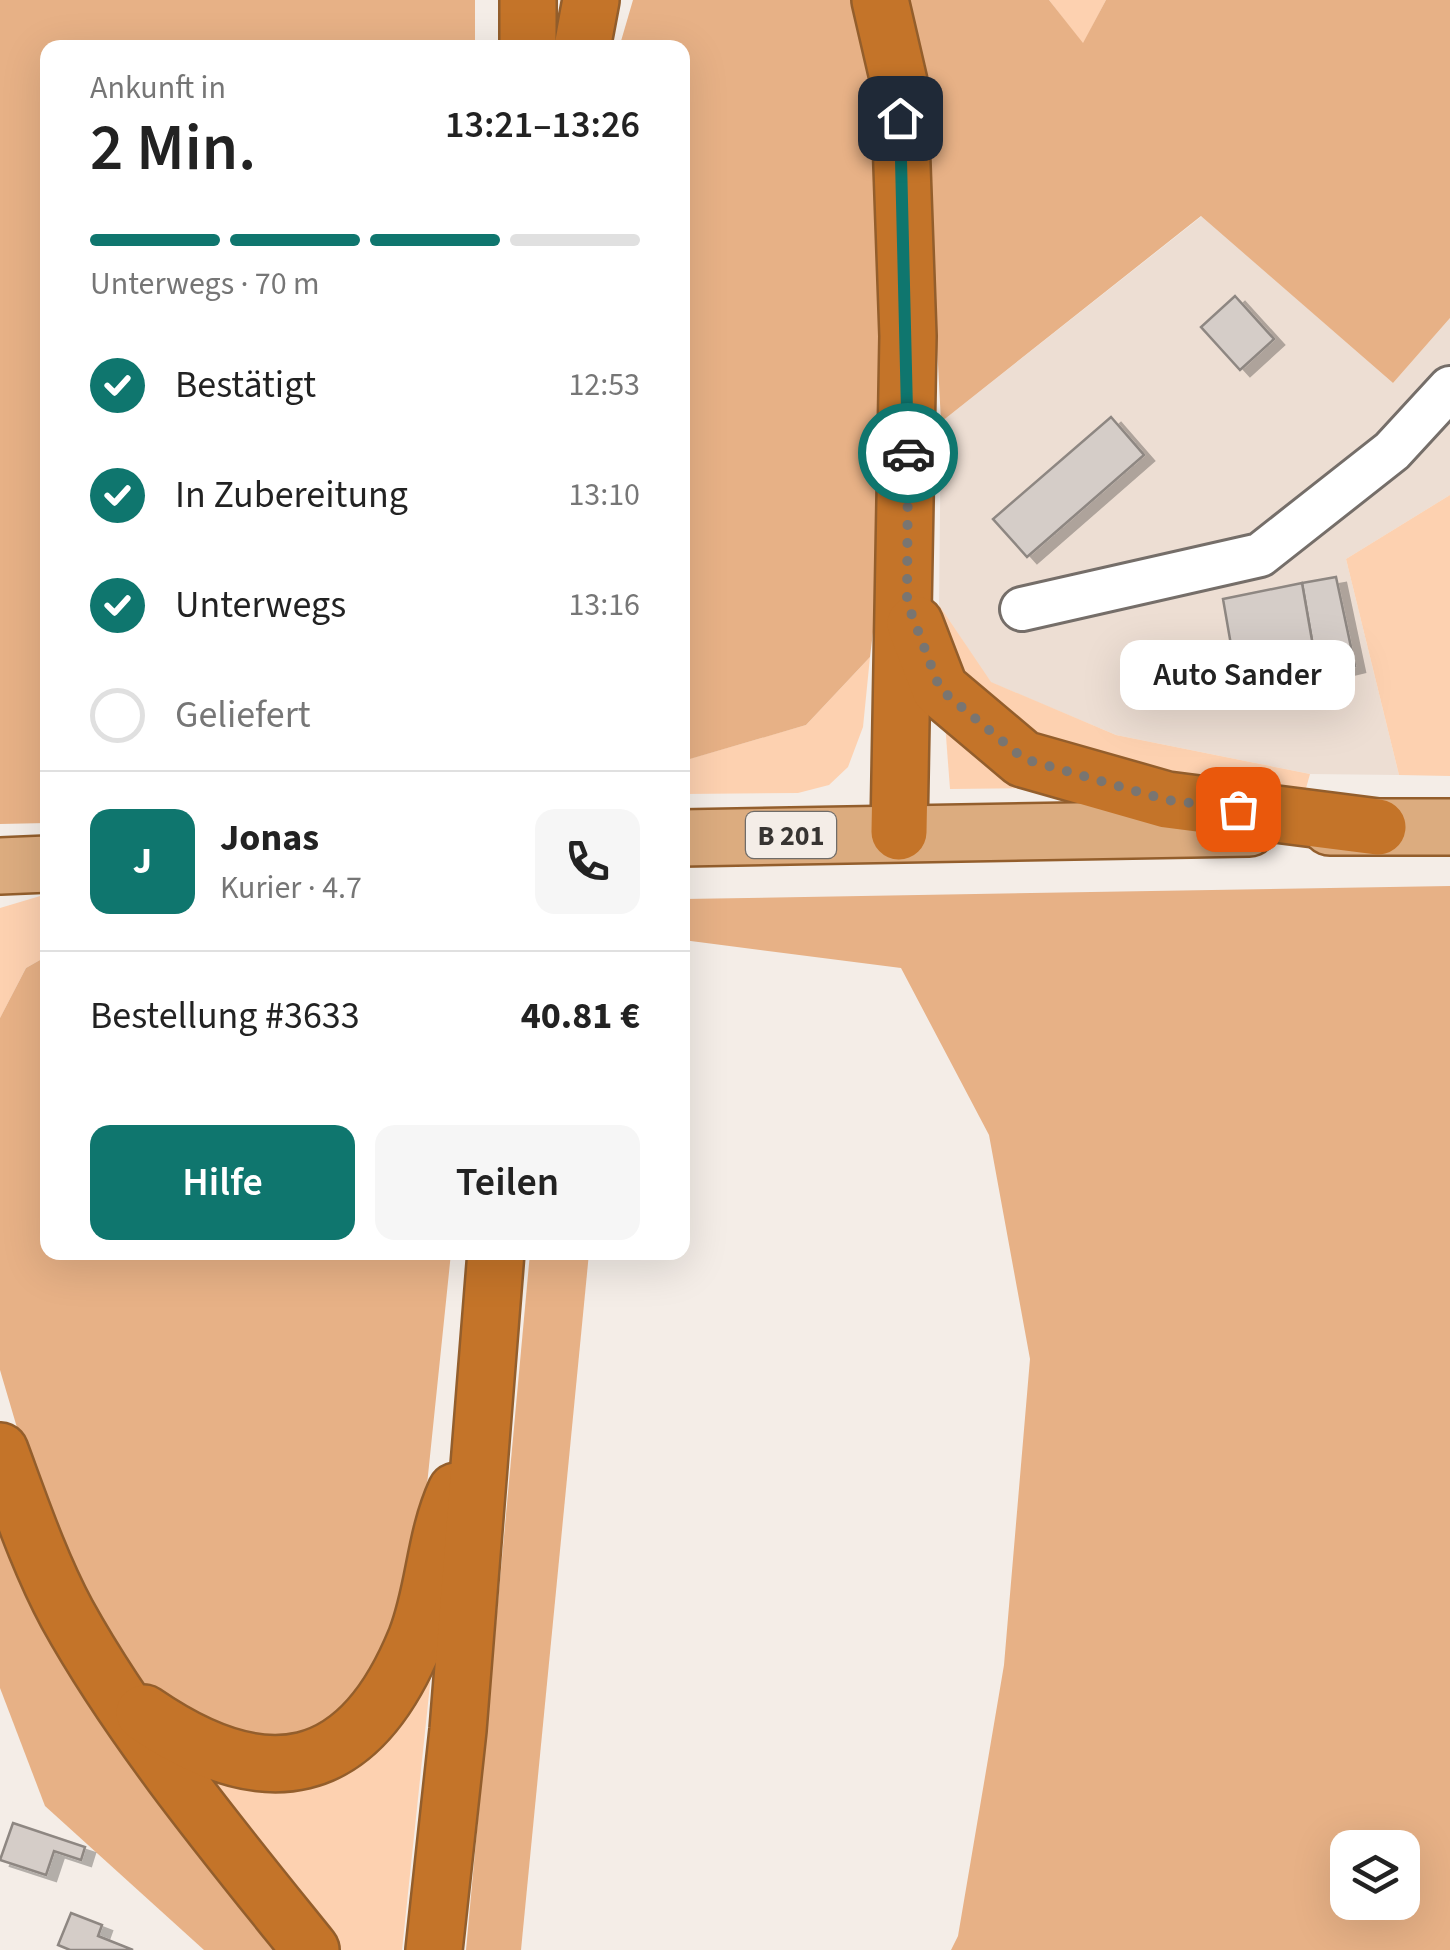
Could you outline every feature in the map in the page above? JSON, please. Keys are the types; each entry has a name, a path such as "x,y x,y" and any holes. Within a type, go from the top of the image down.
{"highway":[{"path":"528,0 528,40"},
{"path":"584,40 592,0"},
{"path":"880,0 899,82 908,336 907,602 899,832"},
{"path":"907,602 940,689 1024,759 1167,800 1378,827"},
{"path":"434,1950 458,1730 495,1260"},
{"path":"121,1697 183,1740 234,1761 292,1764 346,1745 384,1700 416,1637 442,1523 482,1436"},
{"path":"0,1450 66,1613 238,1860 311,1950"}],"main road":[{"name":"B 201","path":"690,838 1450,827"},
{"path":"0,866 40,864"}],"street":[{"path":"1022,609 1260,555 1392,452 1450,388"}],"shaded area":[{"path":"0,0 475,0 475,40 40,40 40,823 0,824"},
{"path":"633,0 856,0 876,65 885,461 882,557 870,657 806,725 690,759 690,40 621,40"},
{"path":"902,0 1049,0 1083,43 1106,0 1450,0 1450,318 1393,383 1201,216 941,422 923,76"},
{"path":"1049,0 1106,0 1083,44"},
{"path":"1202,216 1393,383 1450,318 1450,495 1346,559 1399,775 1310,774 1116,735 990,682 939,605 941,422"},
{"path":"1450,495 1450,776 1399,775 1346,559"},
{"path":"939,605 991,682 1116,735 1310,774 1303,799 1042,750 953,671"},
{"path":"870,657 863,727 848,767 829,785 798,793 690,794 690,759 806,725"},
{"path":"945,723 1043,788 950,789"},
{"path":"1450,886 1450,1950 951,1950 958,1936 1004,1665 1030,1359 989,1135 901,968 690,941 690,899"},
{"path":"40,896 40,960 26,968 0,1018 0,908"},
{"path":"40,960 40,1260 450,1260 427,1485 390,1629 358,1701 289,1743 226,1744 135,1682 41,1509 0,1370 0,1018 26,968"},
{"path":"529,1260 588,1260 521,1950 466,1950"},
{"path":"0,1505 285,1950 204,1950 45,1806 0,1688"},
{"path":"420,1670 431,1675 402,1950 333,1950 185,1758"}],"building":[{"path":"1235,296 1274,339 1240,370 1201,327"},
{"path":"1111,417 1144,455 1027,557 993,519"},
{"path":"1336,577 1355,666 1318,675 1302,583"},
{"path":"1302,583 1318,675 1239,691 1223,599"},
{"path":"13,1823 85,1847 81,1860 54,1851 46,1875 0,1860"},
{"path":"71,1913 102,1925 98,1936 133,1950 70,1950 58,1945"}],"way so far":[{"path":"908,453 907,602 940,689 1024,759 1167,800 1238,809"}],"place":[{"name":"Auto Sander","path":"1238,809"}],"route":[{"path":"900,118 908,453"}]}
